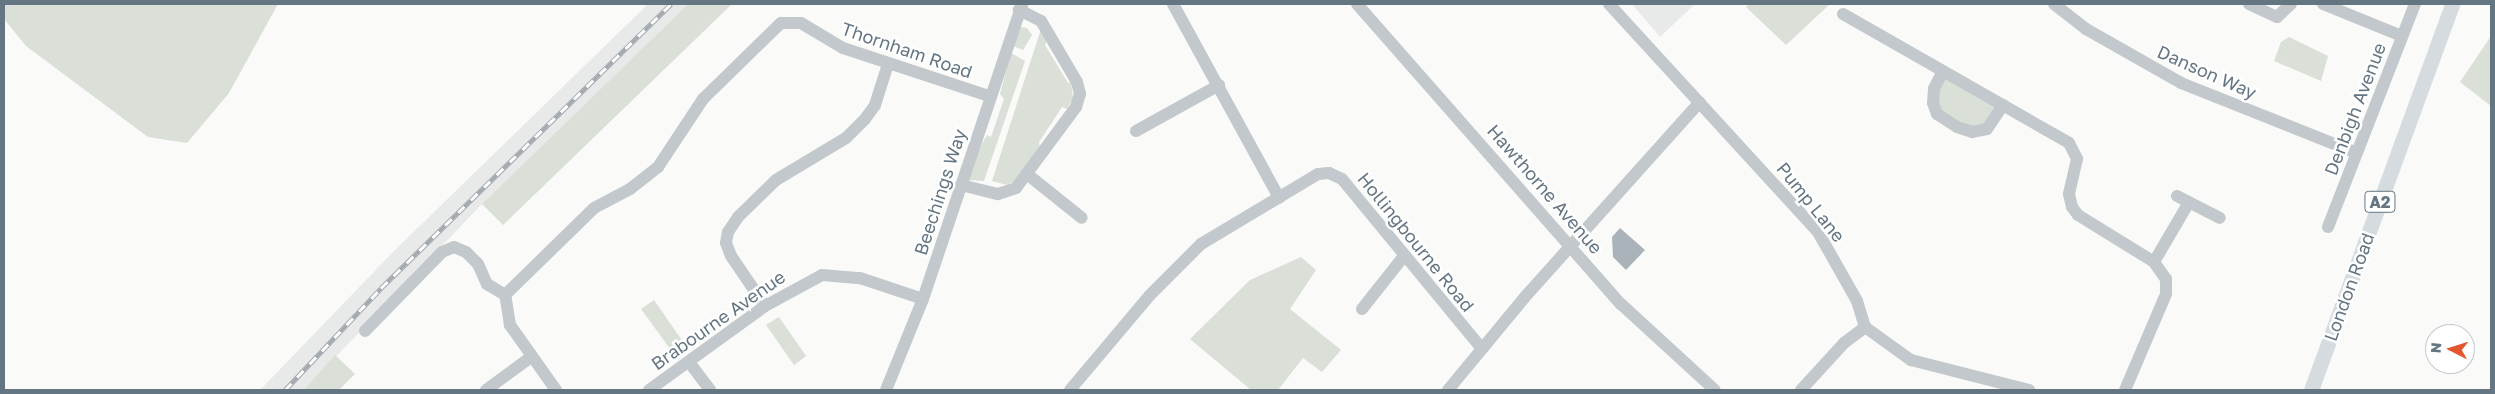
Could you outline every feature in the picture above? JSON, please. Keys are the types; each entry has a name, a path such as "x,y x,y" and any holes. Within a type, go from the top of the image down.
{"main road":[{"name":"London Road","path":"2311,390 2452,7"}],"street":[{"path":"1173,4 1280,198"},
{"name":"Hawthorne Avenue","path":"1357,4 1625,307 1713,390"},
{"name":"Pump Lane","path":"1608,4 1818,232 1857,301 1865,327"},
{"name":"Danson Way","path":"2054,4 2086,29 2181,82 2357,153"},
{"path":"2249,4 2277,17 2291,4"},
{"path":"2323,4 2402,36"},
{"name":"Denbigh Avenue","path":"2328,227 2415,4"},
{"path":"961,185 1009,193 1027,174 1076,107 1080,94 1077,82 1041,21 1021,7"},
{"name":"Beechings Way","path":"886,390 923,299 1021,7"},
{"path":"1843,14 2070,143 2075,151 2076,168 2069,194 2078,215 2154,262 2166,279 2166,294 2125,390"},
{"name":"Thornham Road","path":"505,295 594,208 630,190 658,167 703,99 782,23 804,24 828,41 888,64 990,96"},
{"path":"765,306 731,256 726,243 728,232 738,217 776,180 846,138 865,120 875,105 888,64"},
{"path":"1943,72 1934,89 1933,103 1937,114 1957,127 1972,132 1987,129 2003,105"},
{"path":"1136,131 1219,85"},
{"path":"1448,390 1700,102"},
{"path":"1027,174 1082,218"},
{"name":"Hollingbourne Road","path":"1070,390 1150,295 1201,244 1318,174 1337,176 1482,349"},
{"path":"2177,196 2220,218"},
{"path":"2154,262 2189,202"},
{"path":"365,331 442,252 454,247 466,252 478,264 486,284 505,295 510,325 530,357 556,390"},
{"path":"1362,309 1404,256"},
{"name":"Brabourne Avenue","path":"648,390 765,306 822,274 860,278 923,299"},
{"path":"1801,390 1844,343 1865,327 1911,360 2028,390"},
{"path":"486,390 530,357"},
{"path":"689,362 710,390"}],"shaded area":[{"path":"4,4 278,4 229,93 187,143 148,137 26,46 4,19"},
{"path":"648,4 688,4 482,204 304,390 260,390 395,250"},
{"path":"688,4 732,4 503,225 482,204"},
{"path":"1632,4 1695,4 1660,37"},
{"path":"1749,4 1830,4 1786,45 1746,7"},
{"path":"1020,27 1027,28 1032,35 1023,50 1013,46"},
{"path":"1041,29 1048,39 1045,45 1068,83 1071,81 1073,98 1067,109 1062,107 1039,142 1040,148 1013,182 1007,185 992,181"},
{"path":"2491,36 2491,106 2460,82"},
{"path":"2289,37 2328,56 2321,81 2274,61 2281,42"},
{"path":"1011,53 1025,61 984,181 967,180 978,151 987,135 991,137 1004,99 1000,94"},
{"path":"1943,71 2003,105 1987,129 1972,132 1937,114 1934,89"},
{"path":"1301,257 1316,270 1290,309 1341,350 1322,372 1303,358 1278,390 1251,390 1190,339 1250,280"},
{"path":"654,300 688,349 676,357 641,309"},
{"path":"779,317 806,356 794,365 766,325"},
{"path":"335,355 355,374 339,390 304,390"}],"building":[{"path":"1620,228 1645,250 1626,270 1613,257 1612,237"}],"railway":[{"path":"285,390 381,288 671,4"}]}
